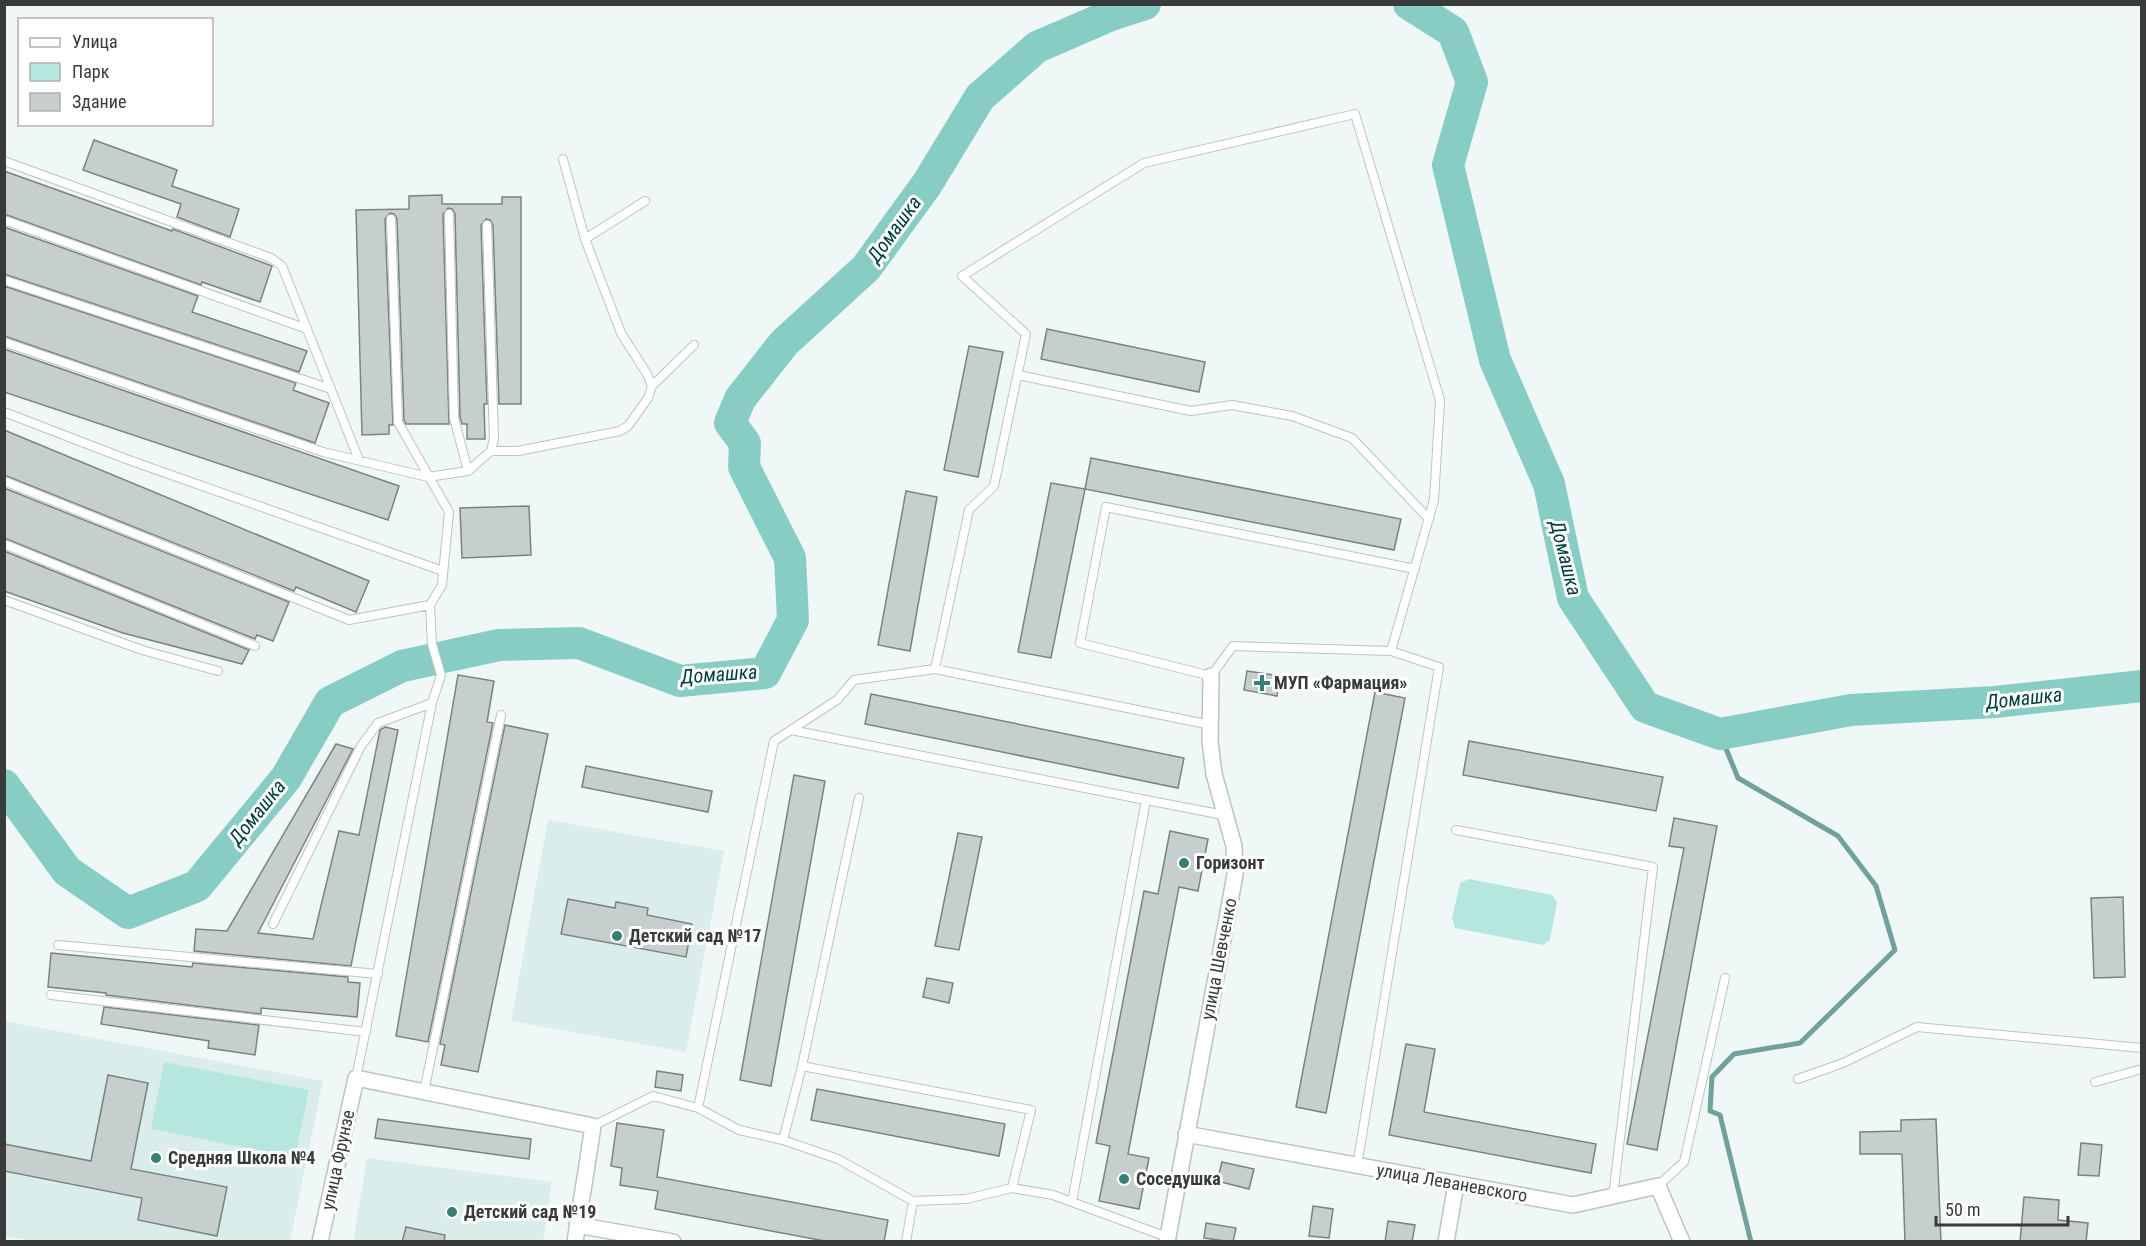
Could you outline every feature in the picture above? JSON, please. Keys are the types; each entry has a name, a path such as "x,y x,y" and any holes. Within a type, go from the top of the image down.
{"street":[{"name":"улица Шевченко","path":"1167,1240 1235,875 1234,846 1214,774 1210,725 1211,676"},
{"path":"356,1078 592,1126 575,1242"},
{"name":"улица Фрунзе","path":"320,1242 356,1078"},
{"name":"улица Леваневского","path":"1186,1134 1573,1205 1658,1186"},
{"path":"1446,1242 1456,1184"},
{"path":"1658,1186 1682,1242"},
{"path":"578,1225 673,1242"}],"lane":[{"path":"935,669 969,510 994,486 1026,334 962,276 1144,163 1355,114 1440,400 1434,500 1391,651"},
{"path":"562,159 585,239 621,333 652,386"},
{"path":"4,161 271,258 282,266 359,460"},
{"path":"585,239 645,201"},
{"path":"449,214 454,418 468,471"},
{"path":"356,1078 432,702 441,675 432,644 430,604 442,585 449,512 398,422 391,219"},
{"path":"4,220 307,329"},
{"path":"4,342 323,452 428,477 468,471 491,451 494,439 487,225"},
{"path":"4,280 331,389"},
{"path":"491,451 518,451 620,431 628,426 635,417 648,398 652,386 694,345"},
{"path":"1017,375 1191,411 1232,405 1292,416 1352,438 1428,519"},
{"path":"4,412 126,459 443,572"},
{"path":"4,482 349,620 430,604"},
{"path":"1357,1166 1439,667 1391,651 1233,646 1211,676 1080,644 1106,507 1415,568"},
{"path":"4,544 255,646"},
{"path":"4,600 142,650 218,671"},
{"path":"699,1108 774,741 837,700 854,680 935,669 1210,725"},
{"path":"273,924 361,746 378,723 432,702"},
{"path":"424,1092 501,715"},
{"path":"791,730 1224,815"},
{"path":"783,1140 802,1066 859,798"},
{"path":"1072,1202 1146,801"},
{"path":"1456,830 1653,867 1613,1196"},
{"path":"58,945 378,974"},
{"path":"1658,1186 1684,1162 1725,978"},
{"path":"51,995 366,1032"},
{"path":"1798,1079 1843,1063 1917,1027 2142,1048"},
{"path":"802,1066 1031,1110 1012,1188"},
{"path":"2095,1082 2142,1069"},
{"path":"592,1126 653,1096 699,1108 740,1130 783,1140 838,1159 913,1201 966,1198 1012,1188 1053,1195 1167,1240"},
{"path":"906,1242 913,1201"}],"shaded area":[{"name":"Детский сад №17","path":"548,820 724,851 686,1052 511,1021"},
{"name":"Средняя Школа №4","path":"4,1021 323,1081 290,1241 37,1242 5,1236"},
{"name":"Детский сад №19","path":"367,1158 552,1182 543,1241 353,1242"}],"green space":[{"path":"1469,879 1552,895 1557,902 1550,940 1543,945 1455,928 1452,918 1460,883"},
{"path":"164,1062 309,1090 295,1157 151,1129"}],"building":[{"path":"94,140 177,170 172,186 239,209 230,237 177,217 181,204 83,170"},
{"path":"4,171 272,266 260,302 202,282 201,285 4,214"},
{"path":"442,195 442,204 502,204 502,197 521,197 521,404 499,404 493,225 490,220 486,219 481,225 487,404 484,404 485,439 467,439 467,424 462,424 460,417 455,214 452,209 448,208 443,214 449,424 406,424 404,420 397,219 394,214 390,213 385,219 393,425 389,425 389,434 362,435 356,210 409,209 409,196"},
{"path":"4,227 198,296 192,312 307,351 299,372 4,274"},
{"path":"4,286 296,383 293,390 329,403 315,443 4,336"},
{"path":"1047,329 1205,362 1199,392 1041,359"},
{"path":"969,346 1003,352 978,477 944,470"},
{"path":"4,349 399,486 388,520 4,392"},
{"path":"4,430 369,581 356,612 296,587 294,591 4,475"},
{"path":"1091,458 1401,519 1394,550 1085,489"},
{"path":"1051,483 1085,489 1051,658 1018,652"},
{"path":"4,488 289,602 273,641 257,635 255,639 4,538"},
{"path":"906,491 937,497 910,651 878,645"},
{"path":"529,506 531,555 462,558 460,508"},
{"path":"4,551 249,650 242,664 123,633 4,591"},
{"name":"МУП «Фармация»","path":"1247,671 1280,676 1277,696 1244,690"},
{"path":"458,675 494,681 487,722 493,723 428,1042 396,1036"},
{"path":"1375,692 1405,698 1326,1113 1296,1107"},
{"path":"871,694 1184,758 1178,788 865,724"},
{"path":"505,725 548,734 478,1072 441,1065 445,1045 440,1044"},
{"path":"385,727 398,730 351,966 194,951 196,929 227,931 336,744 353,749 258,933 313,939 339,831 359,835 380,730"},
{"path":"1469,741 1663,777 1656,811 1463,775"},
{"path":"586,766 712,791 708,812 582,787"},
{"path":"794,775 825,781 771,1086 740,1080"},
{"path":"1674,818 1717,826 1657,1150 1627,1144 1684,848 1669,846"},
{"path":"1170,831 1208,839 1198,891 1179,887 1128,1154 1149,1158 1139,1209 1099,1201 1110,1146 1096,1143 1144,891 1158,894"},
{"path":"958,833 982,837 959,950 935,946"},
{"path":"2123,897 2125,977 2094,978 2091,898"},
{"path":"568,899 615,908 616,902 648,908 647,915 692,924 686,957 561,934"},
{"path":"51,953 192,967 193,963 348,977 348,982 360,983 357,1017 261,1008 261,1014 48,987"},
{"path":"927,978 953,983 949,1003 923,997"},
{"path":"104,1007 259,1025 255,1055 208,1048 209,1041 101,1024"},
{"path":"1406,1044 1435,1049 1424,1112 1596,1144 1591,1173 1389,1135"},
{"path":"657,1071 683,1075 681,1091 655,1087"},
{"path":"108,1075 148,1083 131,1169 227,1187 217,1236 138,1220 142,1198 4,1171 4,1144 91,1161"},
{"path":"817,1089 1005,1124 999,1156 811,1120"},
{"path":"378,1119 531,1139 529,1159 375,1138"},
{"path":"1936,1119 1941,1242 1905,1242 1902,1154 1860,1154 1860,1132 1901,1131 1901,1120"},
{"path":"617,1123 664,1130 657,1177 888,1220 884,1242 830,1242 655,1209 658,1191 620,1185 622,1168 611,1166"},
{"path":"2081,1143 2102,1145 2099,1176 2078,1175"},
{"path":"1222,1162 1254,1169 1249,1189 1217,1181"},
{"path":"2024,1197 2059,1200 2058,1220 2088,1223 2086,1242 2020,1242"},
{"path":"1313,1206 1333,1209 1329,1238 1309,1236"},
{"path":"1388,1221 1415,1225 1412,1242 1385,1242"},
{"path":"1206,1223 1236,1228 1233,1242 1204,1238"},
{"path":"406,1227 445,1235 444,1242 402,1242"}],"waterway":[{"name":"Домашка","path":"4,785 67,871 128,913 197,886 286,778 330,702 402,666 499,645 579,643 680,681 765,673 793,620 790,558 744,467 745,443 730,423 740,399 784,343 866,268 927,184 980,97 1037,47 1111,15 1145,4"},
{"name":"Домашка","path":"1409,4 1453,32 1472,82 1448,165 1495,360 1549,484 1573,598 1645,707 1720,734 1851,710 1995,702 2142,686"},
{"path":"1720,734 1738,778 1838,836 1876,886 1895,950 1800,1043 1734,1054 1712,1077 1710,1111 1720,1115 1751,1242"}],"place":[{"name":"МУП «Фармация»","path":"1262,683"},
{"name":"Горизонт","path":"1184,863"},
{"name":"Детский сад №17","path":"617,936"},
{"name":"Средняя Школа №4","path":"156,1158"},
{"name":"Соседушка","path":"1124,1179"},
{"name":"Детский сад №19","path":"452,1212"}]}
